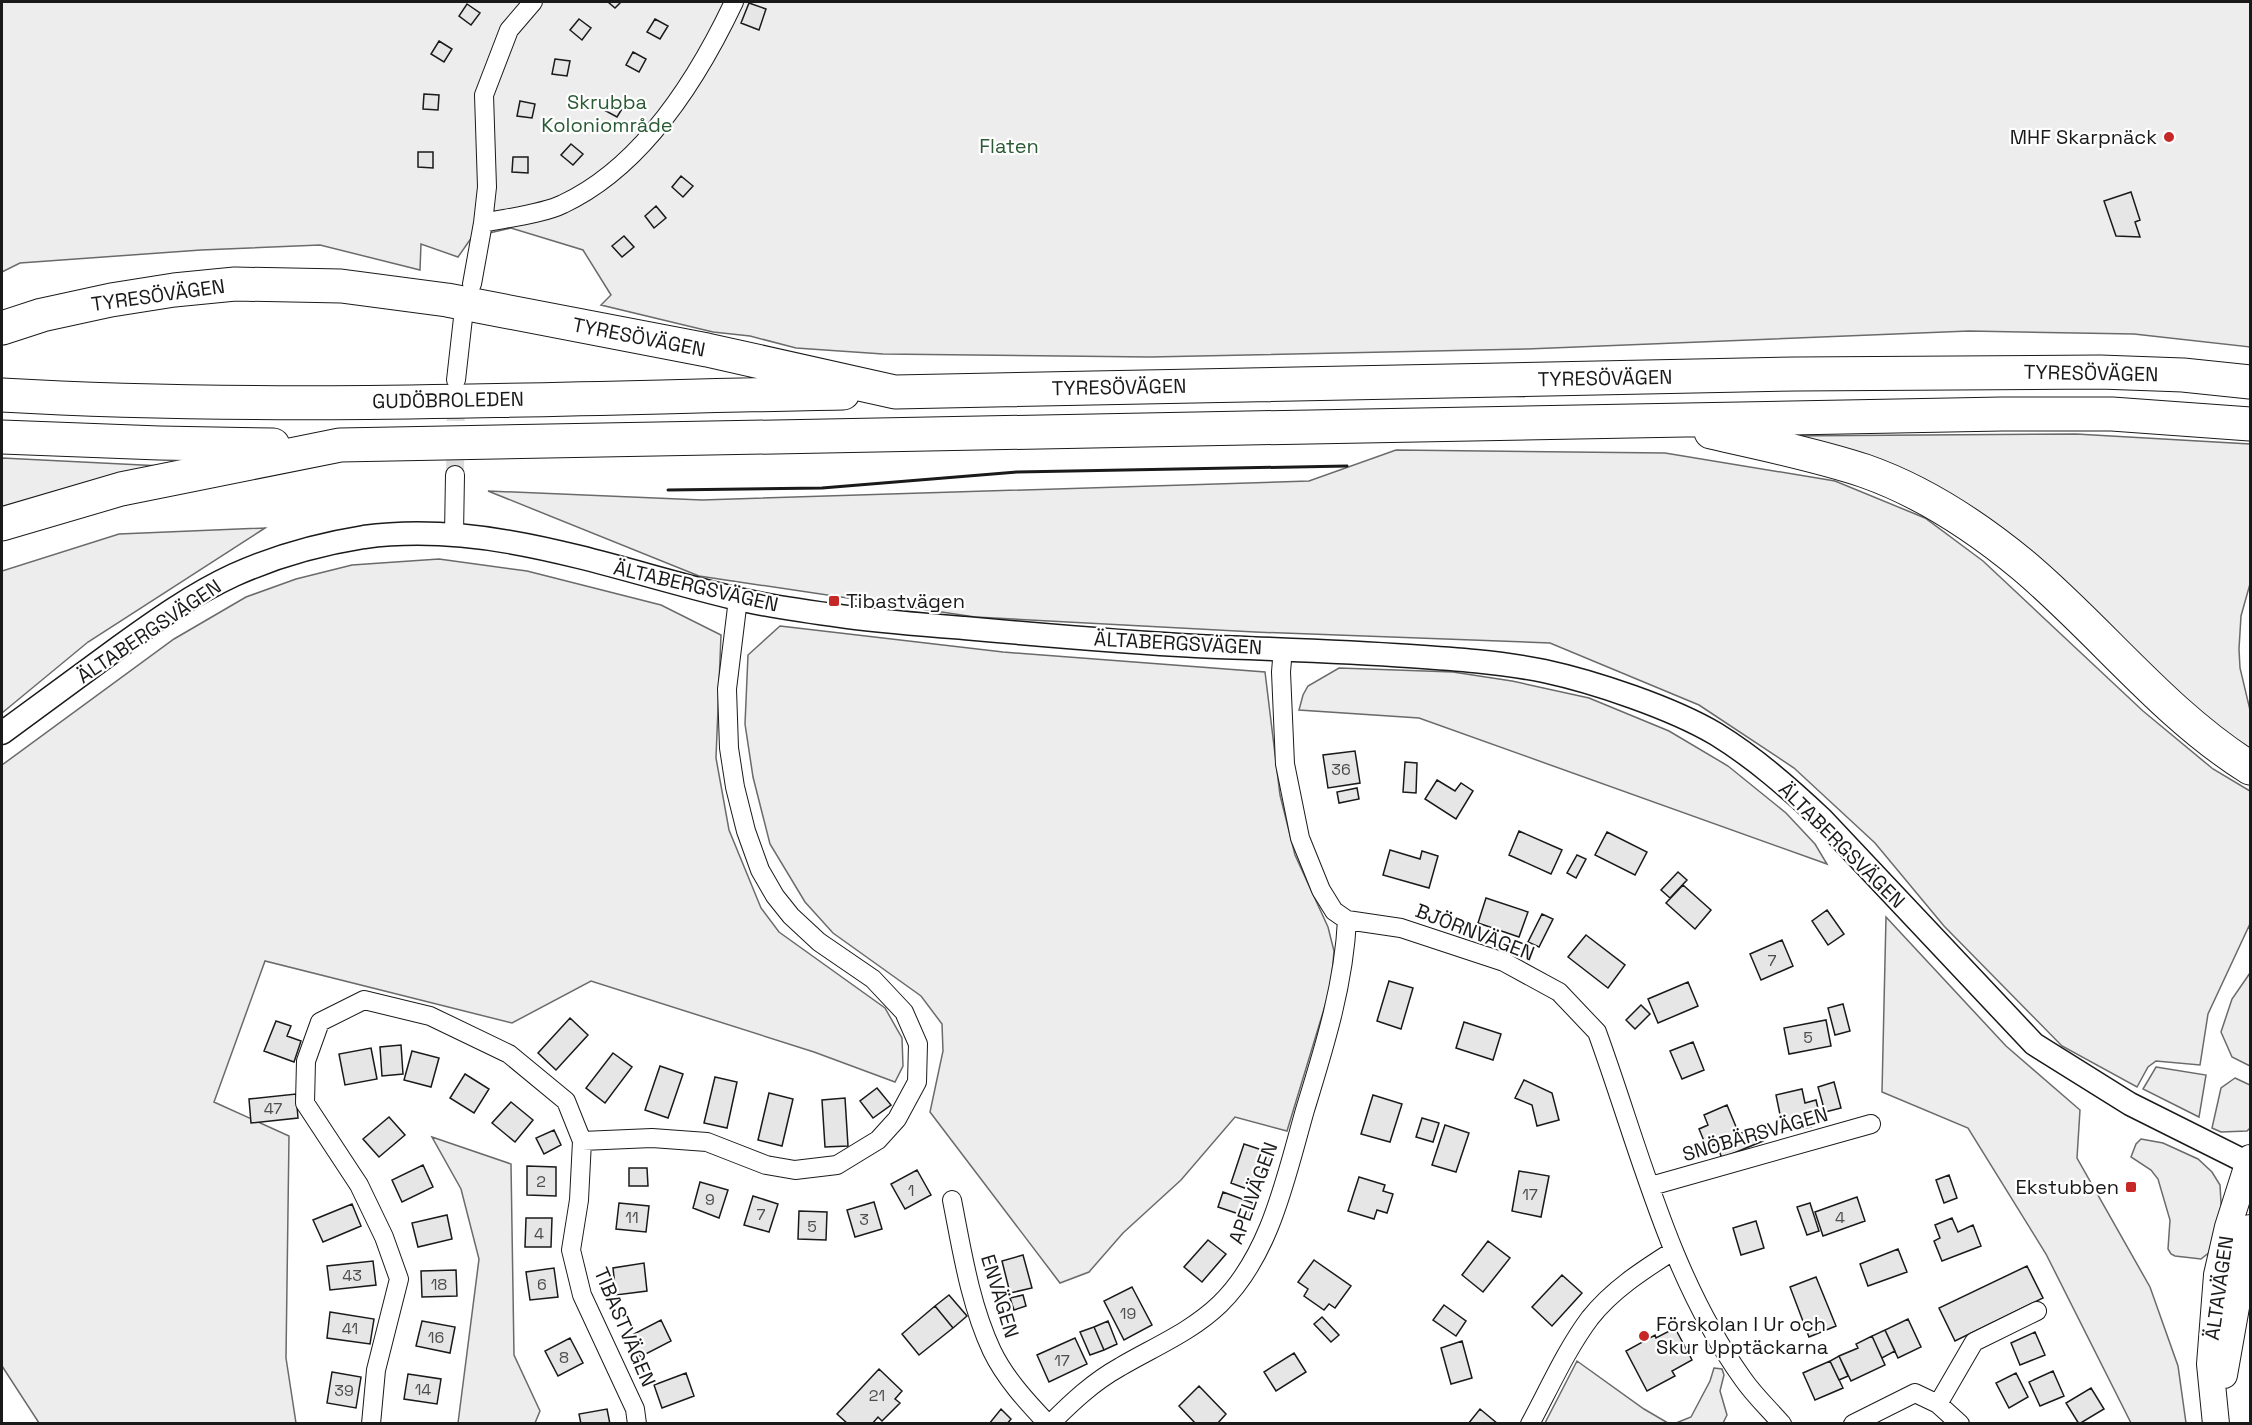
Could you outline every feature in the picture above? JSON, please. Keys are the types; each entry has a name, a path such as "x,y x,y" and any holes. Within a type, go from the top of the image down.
{"highway":[{"name":"TYRESÖVÄGEN","path":"2,328 42,315 111,300 174,290 235,284 341,286 447,300 707,350 895,392 1866,373 2100,372 2183,375 2250,382"},
{"name":"GUDÖBROLEDEN","path":"2,395 72,399 310,402 895,392"},
{"name":"TYRESÖVÄGEN","path":"2,524 121,489 340,445 1659,420 2112,414 2250,424"},
{"path":"1659,420 1810,454 1876,476 1940,507 1989,539 2024,567 2173,709 2203,735 2250,768"},
{"path":"2,437 159,443 340,445"}],"main road":[{"name":"ÄLTAVÄGEN","path":"2216,1423 2210,1364 2215,1293 2228,1227 2250,1162"},
{"name":"ÄLTAVÄGEN","path":"2216,1423 2250,1228"}],"street":[{"path":"472,284 487,187 484,95 509,30 533,2"},
{"path":"483,223 561,206 597,186 650,135 701,65 734,2"},
{"path":"456,380 463,318"},
{"path":"454,534 455,475"},
{"name":"ÄLTABERGSVÄGEN","path":"2,732 142,631 232,576 278,558 353,539 424,533 495,538 738,599 852,618 1195,646 1283,648 1473,661 1545,672 1611,690 1712,732 1786,786 1822,819 2034,1044 2130,1104 2250,1162"},
{"path":"582,1142 652,1138 707,1142 766,1165 795,1170 837,1165 878,1140 897,1119 917,1082 918,1044 904,1012 873,979 819,942 790,916 759,870 743,820 729,747 727,689 738,599"},
{"path":"1283,648 1281,672 1284,764 1300,838 1321,890 1334,911 1347,920"},
{"name":"BJÖRNVÄGEN","path":"1347,920 1401,928 1504,962 1559,992 1597,1032 1673,1251 1721,1347 1744,1382 1782,1424"},
{"name":"APELVÄGEN","path":"1049,1424 1084,1390 1118,1368 1190,1328 1220,1304 1244,1275 1264,1237 1284,1183 1326,1040 1343,964 1347,920"},
{"name":"TIBASTVÄGEN","path":"371,1424 376,1370 399,1279 384,1237 359,1185 305,1103 306,1061 320,1022 364,1000 430,1016 509,1054 566,1101 582,1142 579,1200 571,1250 582,1295 635,1409 637,1424"},
{"name":"SNÖBÄRSVÄGEN","path":"1651,1186 1871,1124"},
{"name":"ENVÄGEN","path":"952,1200 975,1306 993,1352 1022,1397 1049,1424"},
{"path":"1530,1424 1590,1318 1635,1275 1673,1251"},
{"path":"1938,1404 1974,1342 2037,1311"},
{"path":"1852,1424 1914,1393 1938,1404 1960,1424"}],"shaded area":[{"name":"Flaten","path":"2,2 2250,2 2250,347 2134,334 1969,331 1527,349 1150,357 883,354 796,348 750,336 713,332 601,305 611,295 583,250 511,228 472,237 458,257 421,244 420,270 320,245 201,250 20,263 2,272"},
{"path":"2076,434 2250,444 2250,584 2241,616 2239,649 2240,668 2250,710 2250,754 2216,730 2048,573 1776,436"},
{"path":"1396,450 1665,453 1835,481 1925,518 1983,561 2143,711 2213,769 2250,791 2250,930 2249,926 2208,1014 2200,1065 2156,1061 2148,1067 2137,1087 2062,1046 1944,926 1875,843 1794,768 1699,705 1550,643 1255,632 975,617 699,576 488,491 702,500 1309,481"},
{"path":"2,458 162,466 2,509"},
{"path":"265,528 88,642 2,713 2,571 119,534"},
{"path":"439,559 527,571 661,605 721,635 716,758 729,830 761,908 779,932 885,1008 902,1038 903,1066 895,1082 814,1052 591,981 512,1023 265,961 214,1102 289,1136 286,1358 296,1423 39,1423 2,1366 2,765 174,639 246,597 296,579 352,565"},
{"path":"780,626 1003,652 1265,672 1280,795 1295,855 1328,927 1334,951 1331,986 1287,1131 1235,1117 1181,1180 1123,1233 1089,1272 1060,1283 930,1112 943,1051 942,1024 921,996 833,933 805,902 770,844 753,777 745,724 748,655"},
{"path":"1339,668 1453,672 1512,681 1589,698 1669,731 1728,766 1786,813 1815,844 1827,864 1419,718 1299,710 1308,686"},
{"path":"1886,917 2006,1046 2080,1110 2077,1158 2150,1287 2178,1366 2186,1423 2131,1423 2046,1254 1968,1128 1882,1092"},
{"path":"2250,973 2250,1066 2232,1057 2221,1032 2232,999"},
{"path":"2156,1067 2206,1075 2199,1117 2143,1089"},
{"path":"2235,1078 2250,1085 2250,1128 2247,1131 2221,1132 2212,1128 2221,1088"},
{"path":"432,1137 511,1164 514,1355 540,1411 535,1423 458,1423 479,1259 461,1189"},
{"path":"2141,1139 2163,1143 2198,1159 2212,1172 2220,1185 2222,1220 2211,1251 2201,1259 2175,1256 2168,1249 2170,1220 2158,1179 2151,1170 2131,1157 2136,1144"},
{"path":"1577,1361 1644,1409 1668,1423 1545,1423"},
{"path":"1714,1368 1722,1369 1724,1375 1720,1391 1727,1415 1723,1423 1676,1423 1691,1417 1710,1381"}],"building":[{"path":"608,2 621,2 615,8"},
{"path":"749,3 766,9 759,30 741,23"},
{"path":"467,4 480,13 471,25 459,16"},
{"path":"579,19 591,28 582,40 570,30"},
{"path":"655,19 668,26 660,39 647,32"},
{"path":"439,41 452,49 444,62 431,54"},
{"path":"633,52 646,59 639,72 626,65"},
{"path":"555,59 570,61 567,76 552,74"},
{"path":"424,94 439,95 438,110 423,109"},
{"path":"611,97 625,104 617,117 604,110"},
{"path":"520,101 535,104 532,118 517,116"},
{"path":"571,144 583,154 573,165 561,155"},
{"path":"418,152 433,152 433,168 418,167"},
{"path":"513,157 528,157 528,173 512,172"},
{"path":"681,176 693,186 683,197 672,187"},
{"path":"2131,192 2140,220 2135,222 2140,237 2116,236 2104,201"},
{"path":"656,206 666,218 654,228 645,216"},
{"path":"624,236 634,247 622,257 612,246"},
{"path":"1355,751 1360,783 1328,788 1323,755"},
{"path":"1405,762 1417,763 1416,793 1403,792"},
{"path":"1437,780 1455,791 1461,783 1473,791 1456,819 1425,799"},
{"path":"1357,788 1359,799 1339,803 1337,792"},
{"path":"1519,831 1562,850 1551,874 1509,855"},
{"path":"1607,832 1647,852 1635,875 1595,855"},
{"path":"1390,850 1420,859 1422,851 1438,856 1429,888 1383,875"},
{"path":"1577,855 1586,859 1576,878 1567,873"},
{"path":"1678,872 1687,880 1670,898 1661,890"},
{"path":"1683,885 1711,910 1695,929 1666,903"},
{"path":"1486,898 1528,912 1519,937 1478,923"},
{"path":"1827,910 1844,934 1828,945 1812,921"},
{"path":"1542,914 1553,919 1539,947 1528,942"},
{"path":"1586,935 1625,965 1608,988 1568,957"},
{"path":"1782,940 1793,966 1761,980 1750,954"},
{"path":"1389,981 1413,988 1401,1029 1377,1021"},
{"path":"1688,982 1698,1006 1658,1023 1648,999"},
{"path":"1843,1004 1850,1031 1835,1035 1828,1008"},
{"path":"1641,1005 1650,1014 1635,1029 1626,1020"},
{"path":"570,1018 588,1035 556,1070 538,1053"},
{"path":"1826,1020 1831,1046 1789,1054 1784,1028"},
{"path":"276,1021 291,1026 287,1036 301,1041 294,1062 264,1051"},
{"path":"1464,1022 1501,1034 1493,1060 1456,1048"},
{"path":"1693,1042 1704,1070 1682,1079 1670,1051"},
{"path":"401,1045 403,1074 382,1076 380,1047"},
{"path":"371,1048 377,1079 345,1085 339,1054"},
{"path":"412,1051 439,1058 431,1087 404,1080"},
{"path":"613,1053 632,1067 605,1103 586,1088"},
{"path":"660,1066 683,1074 668,1118 645,1110"},
{"path":"465,1074 489,1089 474,1113 450,1098"},
{"path":"715,1077 737,1082 727,1128 704,1123"},
{"path":"1524,1080 1552,1093 1559,1120 1537,1126 1532,1105 1515,1098"},
{"path":"1834,1082 1841,1108 1825,1112 1818,1087"},
{"path":"877,1088 891,1105 873,1118 860,1101"},
{"path":"1802,1089 1805,1103 1816,1100 1821,1121 1810,1123 1811,1127 1796,1130 1795,1126 1783,1129 1776,1095"},
{"path":"769,1093 793,1099 782,1146 758,1140"},
{"path":"296,1094 298,1118 251,1123 249,1099"},
{"path":"1373,1095 1402,1104 1390,1142 1361,1134"},
{"path":"845,1098 848,1146 825,1147 822,1100"},
{"path":"511,1102 533,1120 515,1142 492,1123"},
{"path":"1727,1105 1739,1134 1757,1127 1763,1141 1722,1158 1716,1144 1707,1148 1699,1129 1708,1125 1704,1115"},
{"path":"389,1117 405,1135 379,1157 363,1139"},
{"path":"1422,1118 1439,1123 1433,1142 1416,1137"},
{"path":"1445,1125 1469,1133 1456,1172 1432,1165"},
{"path":"554,1130 561,1145 544,1154 536,1138"},
{"path":"1244,1144 1271,1153 1258,1193 1231,1183"},
{"path":"423,1165 433,1187 402,1202 392,1180"},
{"path":"527,1166 556,1167 556,1196 527,1195"},
{"path":"629,1168 647,1168 648,1186 629,1186"},
{"path":"917,1170 931,1195 905,1209 891,1184"},
{"path":"1519,1171 1549,1176 1541,1217 1512,1211"},
{"path":"1949,1175 1957,1198 1944,1203 1936,1180"},
{"path":"1359,1177 1385,1185 1383,1191 1393,1194 1387,1213 1377,1210 1374,1219 1348,1211"},
{"path":"700,1182 728,1190 719,1218 693,1208"},
{"path":"1223,1192 1253,1203 1248,1217 1218,1207"},
{"path":"753,1196 778,1204 769,1232 744,1225"},
{"path":"1857,1197 1865,1221 1823,1236 1815,1212"},
{"path":"874,1202 882,1229 855,1237 847,1210"},
{"path":"619,1203 649,1206 646,1232 616,1229"},
{"path":"1810,1203 1819,1231 1807,1235 1797,1207"},
{"path":"352,1204 361,1226 323,1242 313,1220"},
{"path":"799,1211 827,1212 826,1240 798,1239"},
{"path":"447,1215 452,1239 418,1247 412,1223"},
{"path":"526,1218 552,1218 551,1247 525,1247"},
{"path":"1952,1218 1958,1232 1973,1225 1981,1246 1942,1261 1934,1241 1940,1238 1935,1225"},
{"path":"1756,1221 1764,1248 1741,1255 1733,1228"},
{"path":"1208,1240 1226,1254 1202,1282 1184,1267"},
{"path":"1488,1241 1510,1258 1483,1292 1462,1275"},
{"path":"1898,1249 1907,1272 1868,1286 1860,1264"},
{"path":"1023,1255 1032,1288 1010,1293 1002,1261"},
{"path":"1314,1260 1351,1286 1335,1308 1329,1304 1324,1310 1304,1296 1308,1289 1298,1282"},
{"path":"373,1261 376,1285 330,1290 327,1266"},
{"path":"644,1263 647,1291 616,1295 613,1268"},
{"path":"2027,1266 2043,1298 1955,1341 1939,1308"},
{"path":"554,1268 558,1297 530,1300 526,1272"},
{"path":"456,1270 457,1296 422,1297 421,1271"},
{"path":"1562,1275 1582,1293 1552,1326 1532,1307"},
{"path":"1816,1277 1836,1326 1809,1337 1790,1287"},
{"path":"1132,1287 1152,1325 1124,1340 1104,1301"},
{"path":"949,1295 967,1316 953,1328 935,1306"},
{"path":"1023,1295 1026,1306 1014,1310 1010,1298"},
{"path":"1444,1305 1466,1321 1456,1336 1433,1320"},
{"path":"935,1306 953,1328 919,1355 902,1334"},
{"path":"330,1312 374,1319 370,1344 327,1338"},
{"path":"1322,1317 1339,1335 1331,1342 1314,1324"},
{"path":"1908,1319 1921,1347 1898,1358 1885,1330"},
{"path":"661,1320 671,1341 640,1357 630,1336"},
{"path":"422,1321 455,1327 450,1353 416,1346"},
{"path":"1108,1321 1117,1344 1104,1350 1094,1327"},
{"path":"1094,1327 1104,1350 1090,1355 1080,1332"},
{"path":"1675,1328 1692,1360 1672,1371 1675,1376 1647,1391 1626,1351 1655,1335 1656,1338"},
{"path":"1885,1330 1895,1351 1882,1358 1872,1336"},
{"path":"2035,1332 2045,1355 2020,1365 2011,1343"},
{"path":"1872,1336 1885,1365 1851,1381 1839,1356 1858,1348 1856,1344"},
{"path":"570,1338 583,1363 558,1376 545,1351"},
{"path":"1075,1338 1087,1364 1049,1382 1037,1355"},
{"path":"1462,1341 1472,1378 1451,1384 1441,1348"},
{"path":"1294,1353 1306,1372 1276,1391 1264,1372"},
{"path":"1839,1356 1848,1376 1839,1380 1830,1361"},
{"path":"1830,1361 1843,1388 1815,1400 1803,1373"},
{"path":"879,1369 902,1391 895,1399 900,1403 882,1421 878,1417 872,1424 848,1424 837,1414"},
{"path":"2053,1371 2064,1396 2040,1406 2029,1382"},
{"path":"332,1372 361,1377 356,1408 327,1403"},
{"path":"686,1373 694,1396 662,1408 654,1385"},
{"path":"2016,1373 2028,1397 2009,1408 1996,1383"},
{"path":"408,1374 441,1379 437,1404 404,1399"},
{"path":"1199,1386 1226,1414 1217,1424 1196,1424 1179,1406"},
{"path":"2091,1388 2104,1409 2079,1424 2066,1403"},
{"path":"607,1409 610,1424 581,1424 579,1414"},
{"path":"1001,1409 1011,1419 1007,1424 989,1424"},
{"path":"1480,1409 1498,1424 1468,1424"}],"tunnel":[{"path":"455,475 456,393"}],"wall":[{"path":"668,490 822,488 1017,472 1347,466"}],"place":[{"name":"MHF Skarpnäck","path":"2169,137"},
{"name":"Tibastvägen","path":"834,601"},
{"name":"Ekstubben","path":"2131,1187"},
{"name":"Förskolan I Ur och Skur Upptäckarna","path":"1644,1336"}],"park label":[{"name":"Skrubba Koloniområde","path":"607,114"}]}
